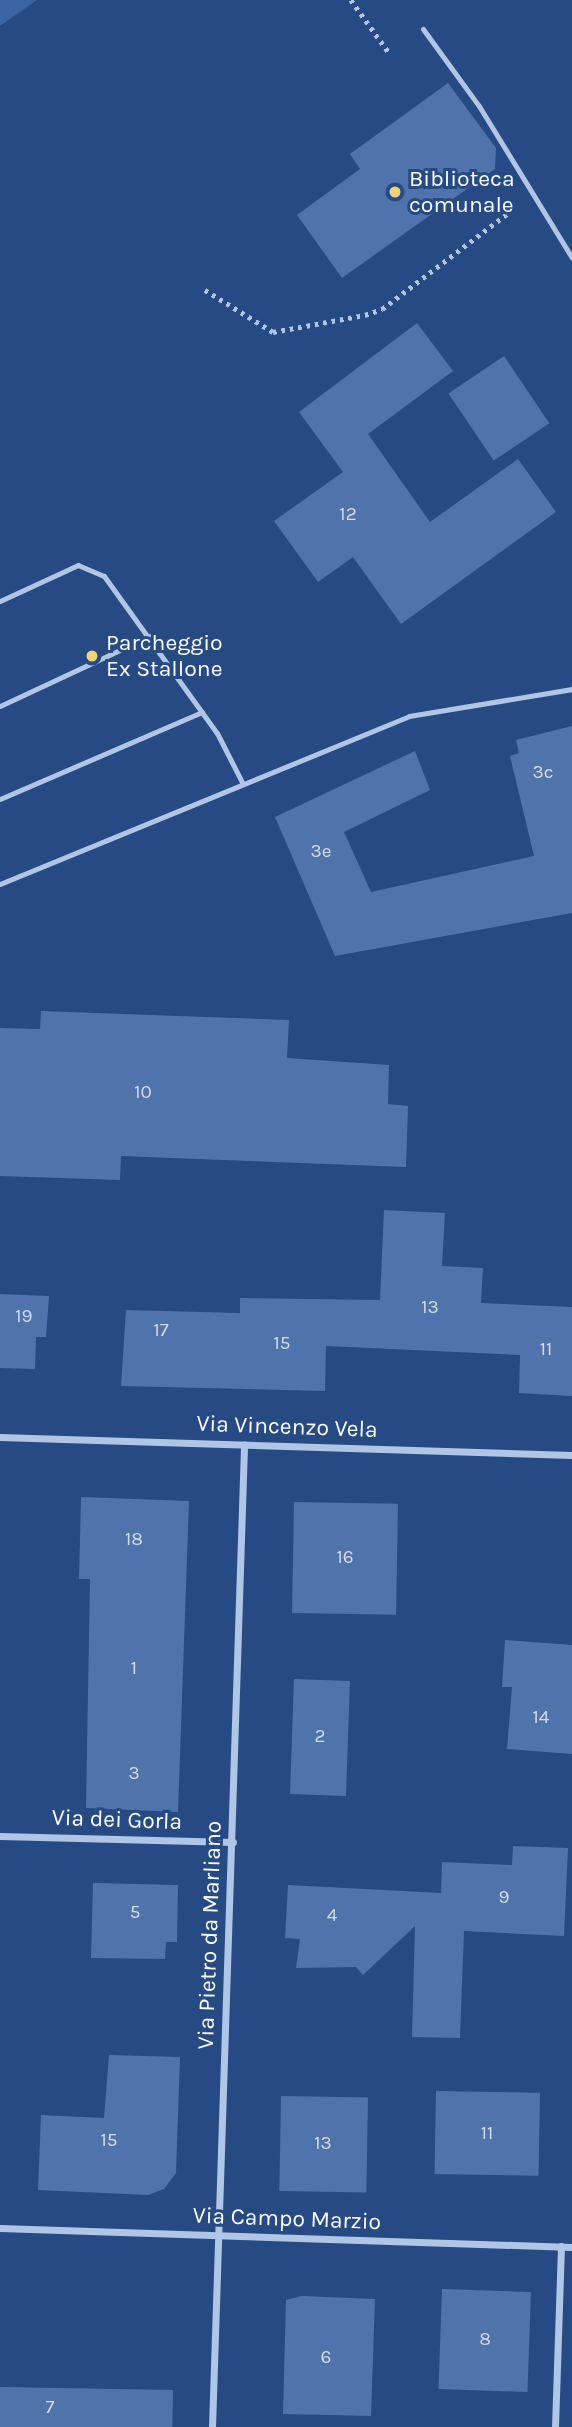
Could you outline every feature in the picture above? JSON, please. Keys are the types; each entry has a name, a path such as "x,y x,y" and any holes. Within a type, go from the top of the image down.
{"street":[{"name":"Via Vincenzo Vela","path":"0,1437 572,1455"},
{"name":"Via Pietro da Marliano","path":"212,2427 244,1445"},
{"name":"Via dei Gorla","path":"0,1836 233,1842"},
{"name":"Via Campo Marzio","path":"0,2228 572,2247"},
{"path":"555,2427 561,2246"}],"lane":[{"path":"423,29 479,106 529,196 572,258"},
{"path":"0,601 65,568 90,566 121,593 201,712 243,784"},
{"path":"0,706 150,636"},
{"path":"0,884 409,716 572,689"},
{"path":"0,799 201,712"}],"path":[{"path":"351,0 390,54"},
{"path":"205,290 273,332 365,315 382,309 529,196"}],"shaded area":[{"path":"0,0 37,0 0,26"}],"building":[{"name":"Biblioteca comunale","path":"448,83 496,148 495,169 342,278 297,215 360,169 350,154"},
{"path":"417,323 453,371 368,434 430,522 518,459 556,512 401,624 353,557 318,582 274,521 343,472 299,412"},
{"path":"504,356 549,423 494,461 448,393"},
{"path":"572,726 572,913 335,956 275,817 415,751 430,790 344,832 371,892 534,856 510,756 519,753 516,740"},
{"path":"41,1011 289,1020 287,1058 389,1065 388,1104 408,1106 406,1167 121,1156 120,1180 0,1176 0,1028 40,1029"},
{"path":"384,1210 445,1213 442,1266 483,1268 481,1303 572,1307 572,1396 519,1393 520,1355 326,1346 325,1391 121,1386 126,1310 240,1313 240,1298 380,1300"},
{"path":"0,1294 49,1296 46,1337 36,1337 35,1369 0,1368"},
{"path":"81,1497 189,1501 178,1812 86,1808 90,1579 79,1579"},
{"path":"294,1502 398,1504 396,1615 292,1613"},
{"path":"505,1640 572,1645 572,1754 507,1749 512,1687 502,1687"},
{"path":"294,1679 350,1681 346,1796 290,1794"},
{"path":"513,1846 568,1848 564,1936 464,1931 460,2038 412,2037 415,1926 363,1975 356,1967 296,1968 300,1939 285,1938 288,1885 441,1893 442,1862 512,1865"},
{"path":"93,1883 178,1885 177,1942 166,1942 165,1959 91,1958"},
{"path":"109,2055 180,2057 176,2173 164,2189 148,2195 38,2190 41,2115 104,2118"},
{"path":"436,2091 540,2093 539,2176 435,2174"},
{"path":"281,2096 368,2098 366,2193 279,2191"},
{"path":"442,2289 531,2292 527,2392 439,2389"},
{"path":"302,2296 375,2299 371,2416 283,2414 286,2300"},
{"path":"0,2387 173,2390 172,2427 0,2427"}],"place":[{"name":"Biblioteca comunale","path":"395,192"},
{"name":"Parcheggio Ex Stallone","path":"92,656"}]}
